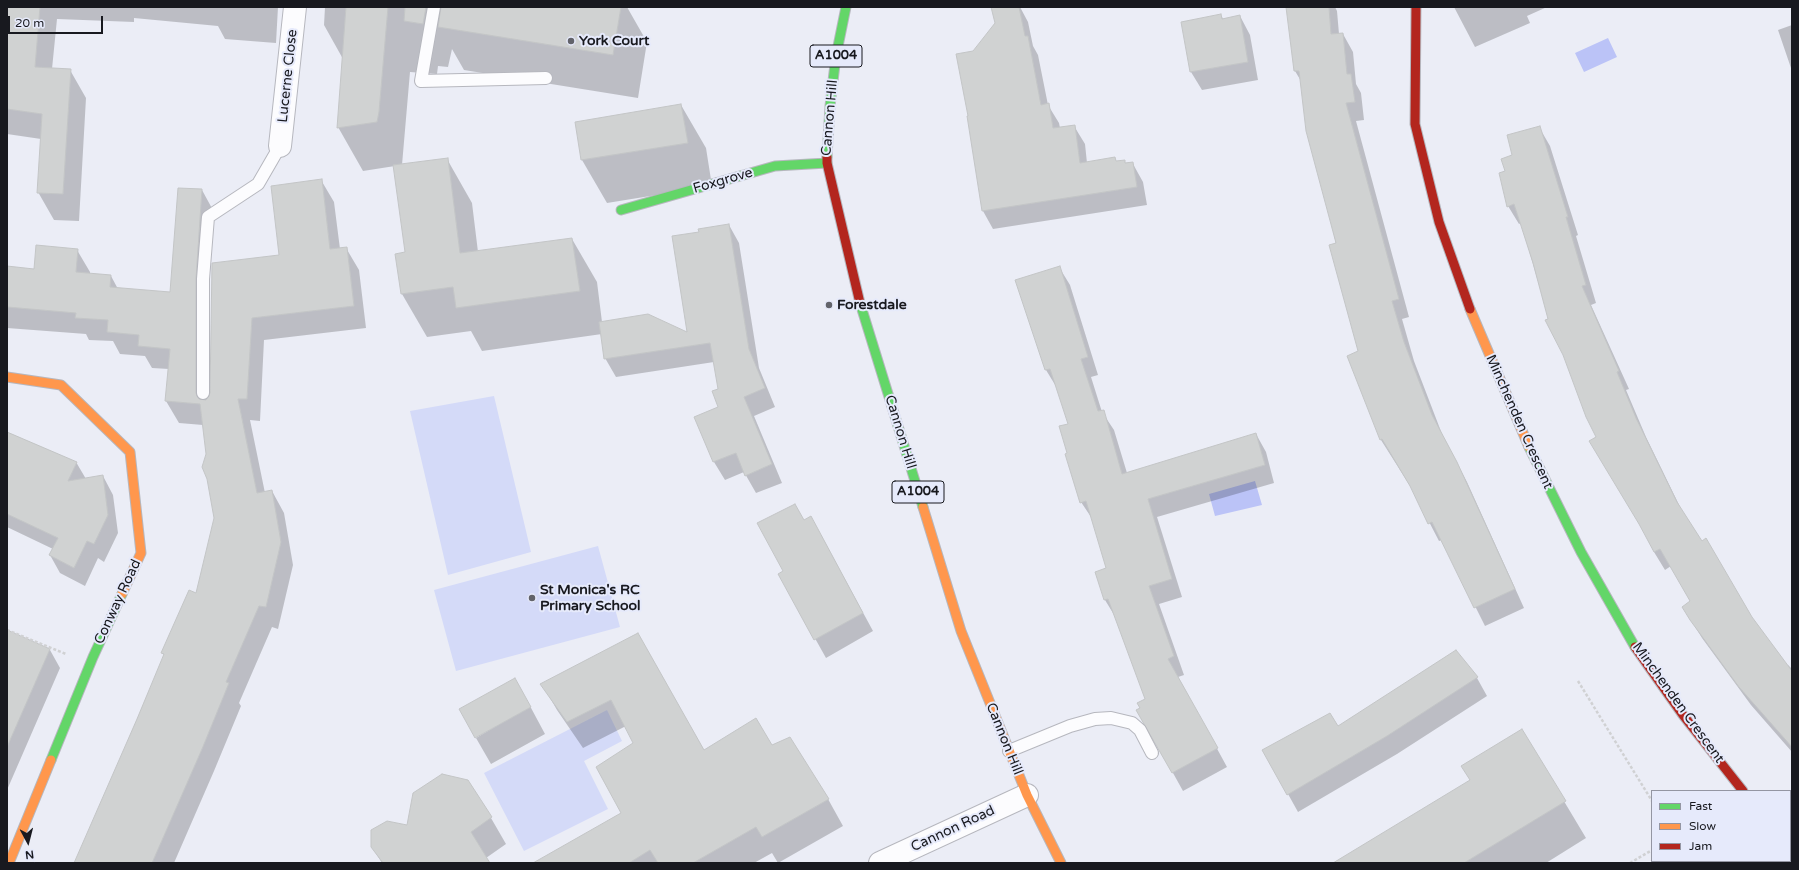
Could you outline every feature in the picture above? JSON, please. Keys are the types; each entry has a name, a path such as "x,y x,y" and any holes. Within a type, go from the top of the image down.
{"street":[{"name":"Lucerne Close","path":"280,146 295,7"},
{"name":"Cannon Hill","path":"846,7 836,56 830,106 827,163 855,288 961,631 1027,795 1061,863"},
{"name":"Minchenden Crescent","path":"1416,7 1415,124 1439,222 1473,317 1506,398 1540,473 1581,552 1632,642 1683,715 1742,790"},
{"name":"Foxgrove","path":"622,210 775,166 827,163"},
{"name":"Conway Road","path":"7,377 61,385 130,452 141,553 90,663 9,863"},
{"name":"Cannon Road","path":"880,863 1027,795"}],"lane":[{"path":"434,7 421,81 546,78"},
{"path":"203,393 203,279 208,217 258,184 280,146"},
{"path":"1009,751 1076,724 1095,719 1111,718 1132,722 1140,730 1152,753"}],"path":[{"path":"7,630 90,663"},
{"path":"1578,681 1651,799"},
{"path":"1630,863 1651,851"}],"shaded area":[{"path":"494,396 531,552 448,575 410,411"},
{"path":"598,546 620,627 456,671 434,590"},
{"path":"607,710 622,741 584,761 608,809 524,851 484,773"}],"water":[{"path":"1608,38 1617,57 1584,72 1575,53"},
{"path":"1255,481 1262,505 1215,516 1209,494"}],"building":[{"path":"7,7 40,7 35,67 71,69 63,194 37,193 42,114 7,109"},
{"path":"346,7 388,7 377,122 337,128"},
{"path":"405,7 426,7 423,24 404,21"},
{"name":"York Court","path":"441,7 621,7 613,55 438,27"},
{"path":"991,7 1019,7 1025,36 1028,36 1041,105 1049,103 1053,128 1075,125 1080,163 1115,157 1116,161 1125,160 1125,163 1133,162 1137,187 982,211 968,116 956,54 973,51 995,23"},
{"path":"1286,7 1329,7 1331,34 1343,33 1347,74 1351,74 1355,102 1346,103 1399,299 1392,301 1404,342 1432,415 1457,462 1515,589 1474,608 1432,522 1428,524 1410,486 1382,439 1380,440 1347,356 1358,351 1329,245 1336,243 1306,131 1299,71 1294,71"},
{"path":"1221,14 1222,19 1240,15 1248,62 1190,72 1181,22"},
{"path":"681,104 688,143 581,160 575,122"},
{"path":"1540,126 1568,217 1566,217 1586,285 1582,286 1619,371 1617,372 1636,418 1677,502 1702,541 1706,538 1752,617 1792,671 1792,747 1739,687 1690,620 1682,607 1690,601 1660,549 1654,552 1639,524 1589,441 1596,437 1586,417 1563,355 1545,320 1548,319 1533,263 1514,204 1507,207 1499,173 1505,171 1501,159 1512,155 1507,135"},
{"path":"448,158 460,253 572,238 580,291 456,308 453,287 401,294 395,254 405,252 393,165"},
{"path":"322,179 330,249 347,247 354,306 252,318 247,399 238,399 257,493 272,490 281,542 266,607 259,606 226,682 229,683 202,749 152,863 74,863 137,719 164,654 161,653 189,590 196,593 214,518 207,479 202,467 206,454 200,404 165,401 170,349 138,346 139,335 107,332 108,320 75,318 76,313 7,307 7,266 34,269 36,245 78,249 76,272 111,275 110,287 170,292 178,188 202,189 196,279 196,393 199,399 206,400 210,393 212,263 279,255 271,186"},
{"path":"729,224 749,349 765,388 744,397 772,464 745,476 736,453 713,462 694,417 718,407 712,391 718,389 710,343 604,359 599,322 648,314 687,332 672,236 699,232 698,229"},
{"path":"1060,266 1088,357 1081,359 1098,411 1104,410 1122,474 1256,433 1265,465 1148,499 1172,579 1149,586 1174,656 1168,659 1218,748 1172,773 1136,710 1140,708 1137,703 1145,699 1108,599 1104,600 1095,572 1106,568 1086,501 1080,503 1065,454 1067,453 1059,426 1068,424 1050,369 1045,370 1015,280"},
{"path":"7,432 77,462 68,481 103,475 108,515 94,544 87,541 74,568 49,555 58,538 7,514"},
{"path":"795,504 804,520 811,516 863,613 814,640 778,574 783,571 757,523"},
{"path":"7,630 50,649 7,747"},
{"path":"638,633 704,750 756,718 772,745 790,737 829,799 762,837 756,827 693,863 658,863 650,850 629,863 533,863 621,813 596,767 633,743 611,700 567,722 540,684"},
{"path":"1456,650 1478,677 1387,736 1287,795 1262,750 1330,713 1338,726"},
{"path":"515,678 531,707 475,738 459,709"},
{"path":"1522,729 1566,801 1464,863 1333,863 1470,780 1461,766"},
{"path":"442,774 468,780 492,817 471,832 490,863 383,863 371,847 371,830 387,821 407,825 413,793"}],"traffic: fast":[{"path":"827,157 830,106 836,56 846,7"},
{"path":"621,210 775,166 827,163"},
{"path":"860,303 923,507"},
{"path":"1529,447 1581,552 1635,647"},
{"path":"51,760 93,657 122,594"}],"traffic: slow":[{"path":"1470,309 1529,447"},
{"path":"7,377 61,385 130,452 141,553 122,594"},
{"path":"923,507 961,631 1027,795 1061,863"},
{"path":"9,863 51,760"}],"traffic: jam":[{"path":"1416,7 1415,124 1439,222 1470,309"},
{"path":"827,157 827,163 860,303"},
{"path":"1635,647 1683,715 1742,790"}],"place":[{"name":"York Court","path":"571,41"},
{"name":"Forestdale","path":"829,305"},
{"name":"St Monica's RC Primary School","path":"532,598"}]}
